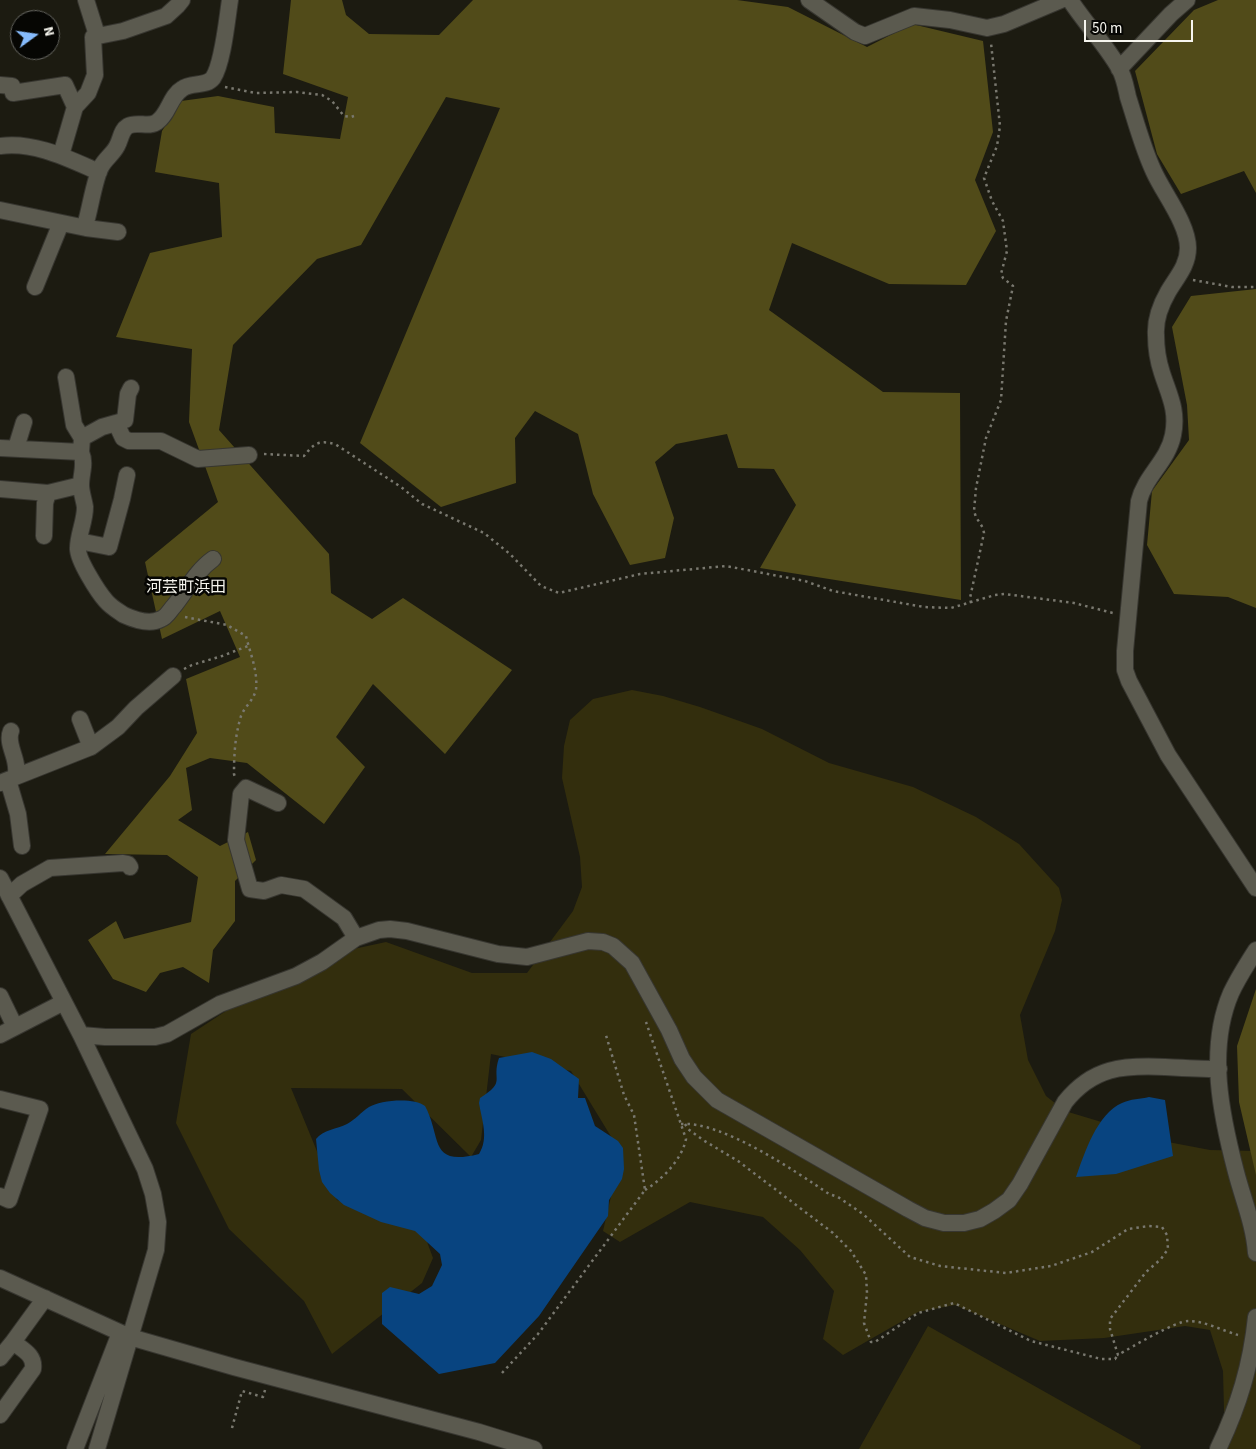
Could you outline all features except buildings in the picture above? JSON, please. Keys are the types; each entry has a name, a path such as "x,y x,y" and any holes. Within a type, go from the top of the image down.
{"street":[{"path":"86,0 97,35"},
{"path":"62,155 75,107 88,93 96,75 93,37 122,31 166,16 182,0"},
{"path":"87,228 86,222 99,172 117,146 126,127 135,124 157,123 178,92 186,86 209,82 216,73 230,0"},
{"path":"809,0 855,32 866,36 914,16 990,27 1004,24 1061,0"},
{"path":"1070,0 1120,69 1148,160 1185,231 1188,248 1181,274 1163,302 1158,314 1156,328 1158,357 1173,408 1174,434 1166,455 1141,491 1125,670 1168,755 1256,888"},
{"path":"1120,69 1171,14 1187,0"},
{"path":"0,85 12,86 13,94 65,84 75,107"},
{"path":"0,146 18,145 62,155 99,172"},
{"path":"0,210 87,228 118,232"},
{"path":"35,287 61,223"},
{"path":"66,377 74,425 84,458 81,485 84,519 78,538 77,550 108,603 124,615 148,622 160,620 204,566 213,559"},
{"path":"8,448 81,445 102,427 125,420 128,394 131,388"},
{"path":"8,448 24,422"},
{"path":"116,423 123,438 129,440 161,441 198,459 250,455"},
{"path":"79,541 109,547 127,475"},
{"path":"0,489 48,493 81,485"},
{"path":"44,536 45,503 48,493"},
{"path":"7,780 91,747 118,727 136,708 173,676"},
{"path":"80,718 91,747"},
{"path":"7,780 17,766 9,736 11,731"},
{"path":"7,780 18,814 22,846"},
{"path":"278,803 246,788 240,794 236,840 250,889 264,891 281,885 304,889 344,918 356,938"},
{"path":"9,896 22,884 50,868 124,863 130,867"},
{"path":"0,878 81,1035 145,1168 154,1194 158,1222 156,1250 125,1335 75,1449"},
{"path":"81,1035 154,1037 167,1034 220,1004 296,976 322,962 356,938 379,930 407,931 498,954 527,957 588,941 603,942 613,946 632,963 669,1030 682,1059 694,1076 716,1100 925,1218 944,1223 964,1223 980,1219 1009,1200 1034,1161 1072,1092 1097,1075 1120,1067 1134,1066 1219,1069"},
{"path":"1256,950 1235,986 1225,1012 1220,1032 1219,1069 1222,1111 1236,1172 1250,1220 1256,1253"},
{"path":"0,996 15,1027"},
{"path":"0,1035 64,1002"},
{"path":"0,1099 40,1109 9,1200 0,1196"},
{"path":"0,1278 125,1335 234,1367 479,1432 534,1449"},
{"path":"0,1358 45,1298"},
{"path":"1218,1449 1248,1371 1256,1317"},
{"path":"97,1449 117,1385 125,1335"},
{"path":"0,1415 33,1369 34,1364 31,1355 13,1342"}],"path":[{"path":"971,603 970,598 984,533 974,511 976,488 986,438 1002,395 1006,321 1013,286 1002,278 1001,274 1007,251 1003,221 992,200 984,178 997,146 1000,126 990,27"},
{"path":"209,82 255,93 296,92 322,95 328,97 344,116 354,116"},
{"path":"1181,274 1192,279 1232,287 1256,287"},
{"path":"250,455 304,456 311,446 323,441 336,444 422,504 484,533 510,554 541,586 559,593 640,574 726,566 805,581 833,591 924,607 952,608 996,595 1027,596 1074,603 1129,617"},
{"path":"166,615 227,625 246,636 256,671 256,689 252,701 242,714 234,745 234,774 243,792"},
{"path":"173,676 192,665 248,646"},
{"path":"502,1373 538,1334 645,1190 656,1183 676,1161 684,1148 686,1138 683,1124 646,1021 648,1009 654,1003"},
{"path":"605,1032 624,1095 634,1115 645,1190"},
{"path":"683,1124 722,1133 776,1159 863,1214 910,1257 940,1266 1006,1273 1051,1266 1092,1252 1128,1229 1149,1226 1162,1227 1167,1235 1168,1249 1161,1259 1146,1272 1110,1319 1110,1329 1118,1355"},
{"path":"683,1124 703,1140 738,1161 833,1233 851,1250 866,1276 867,1293 864,1324 871,1342 875,1342 918,1313 954,1303 1031,1341 1101,1359 1115,1359 1118,1355 1154,1335 1190,1320 1254,1339"},
{"path":"232,1428 242,1391 263,1397 265,1390"}],"shaded area":[{"path":"291,0 342,0 346,15 369,34 439,35 473,0 737,0 788,7 867,47 912,24 983,41 993,132 975,180 996,231 966,285 889,284 792,243 769,310 883,392 960,393 961,600 760,568 796,505 774,469 738,468 727,434 676,444 655,462 674,518 665,558 630,565 593,494 578,434 535,411 515,438 516,483 441,507 360,443 500,108 446,97 361,245 317,259 233,345 219,430 329,554 331,593 372,619 403,598 512,670 445,754 373,684 336,737 365,767 324,824 247,763 210,758 186,768 192,810 178,820 220,846 248,832 256,860 235,881 235,921 213,950 209,983 183,967 160,973 146,992 113,979 88,940 116,921 124,939 191,922 198,877 167,855 105,854 170,776 197,733 186,679 240,657 220,611 162,639 145,562 218,502 189,422 192,349 116,337 150,253 222,237 219,183 155,172 162,131 181,101 218,96 274,107 275,133 340,139 348,97 283,74"},
{"path":"1218,0 1256,0 1256,193 1244,171 1181,194 1157,154 1135,71 1194,10"},
{"path":"1256,289 1256,608 1228,597 1174,594 1147,545 1152,491 1189,440 1187,405 1172,327 1191,296"},
{"path":"632,690 663,696 700,707 762,729 829,763 913,787 976,817 1019,844 1059,888 1062,900 1055,931 1020,1015 1028,1060 1046,1096 1065,1111 1168,1142 1210,1150 1256,1151 1256,1449 1225,1449 1223,1371 1210,1330 1185,1326 1104,1338 1040,1341 955,1305 918,1312 843,1355 823,1339 834,1291 800,1250 763,1217 690,1202 620,1242 603,1231 621,1153 571,1071 491,1054 481,1140 471,1157 402,1089 291,1088 337,1200 423,1231 433,1258 422,1283 332,1354 304,1301 229,1229 176,1123 191,1034 235,1005 321,956 386,942 472,973 527,973 573,911 582,887 580,857 562,778 564,746 570,720 593,699"},
{"path":"1256,989 1256,1175 1239,1102 1237,1046"},
{"path":"928,1326 1141,1446 1140,1449 859,1449"}],"water":[{"path":"532,1052 551,1059 579,1079 578,1098 585,1098 595,1126 618,1141 623,1148 624,1169 622,1179 609,1200 608,1216 539,1316 495,1363 439,1374 382,1324 382,1293 390,1287 419,1294 432,1286 442,1265 440,1254 415,1231 381,1222 344,1205 330,1193 322,1182 316,1139 326,1132 350,1122 374,1105 389,1101 413,1101 425,1106 439,1146 444,1153 463,1157 479,1154 484,1142 480,1098 496,1084 499,1058"},
{"path":"1149,1097 1165,1100 1173,1156 1116,1174 1076,1177 1093,1135 1113,1108 1122,1103"}],"district":[{"name":"河芸町浜田","path":"186,588"}]}
